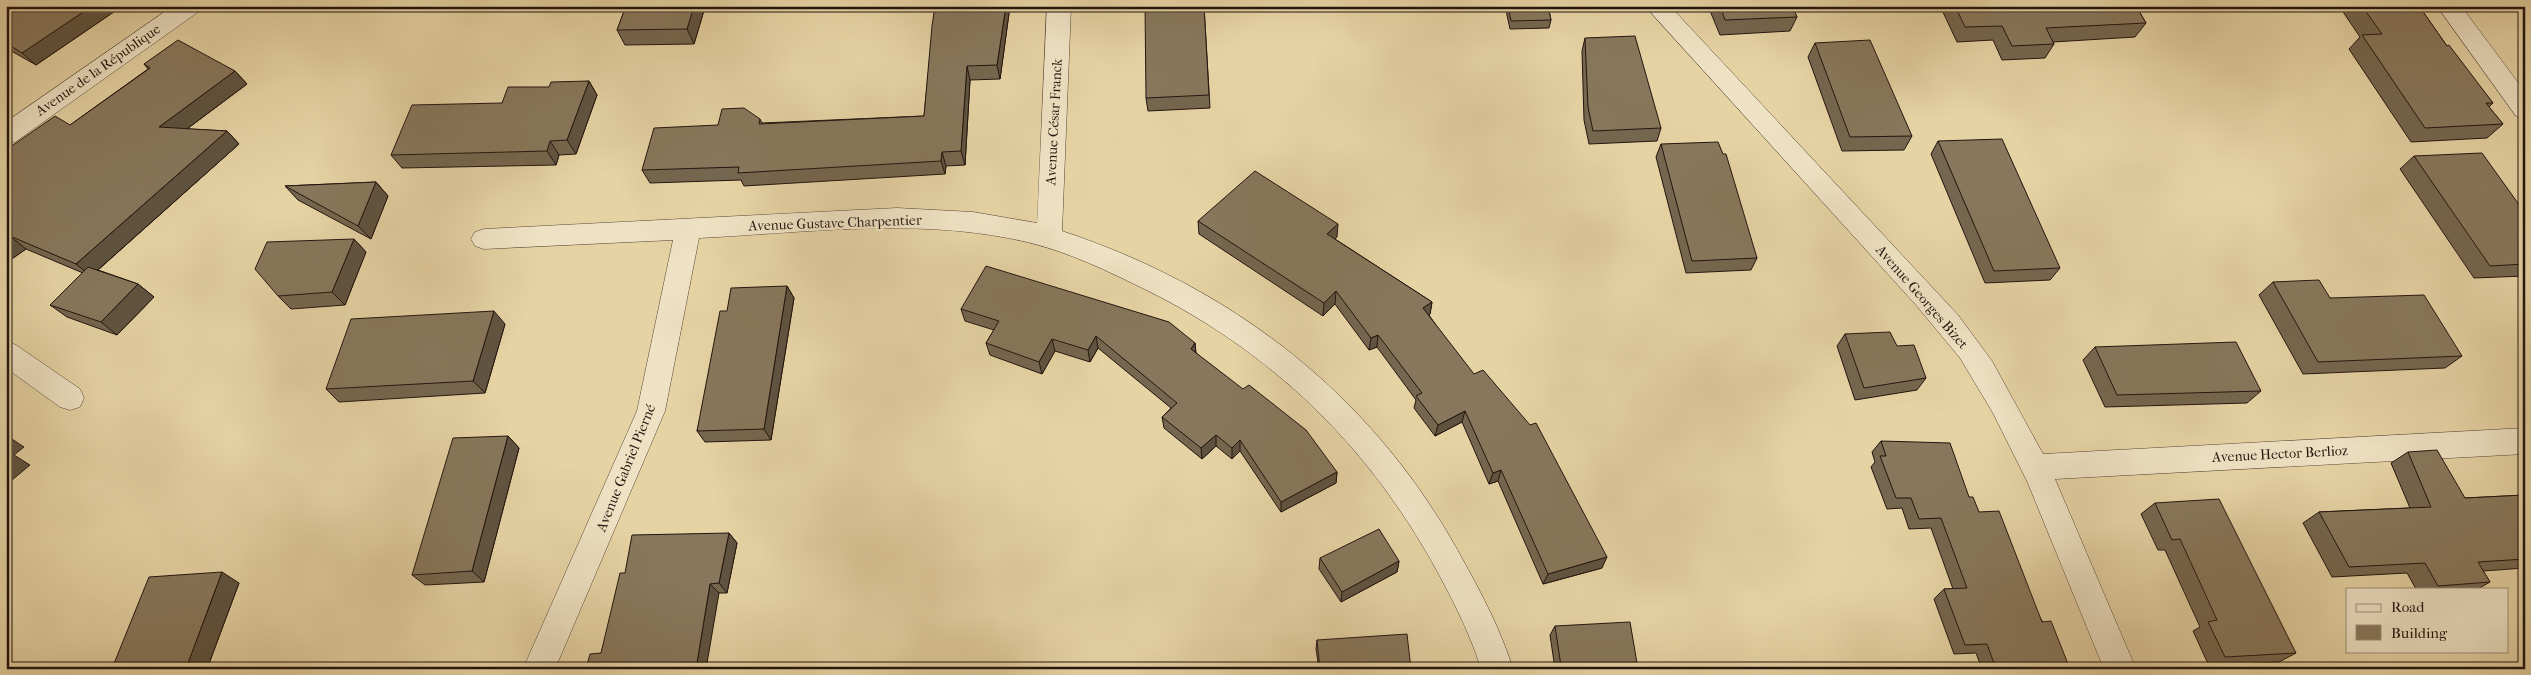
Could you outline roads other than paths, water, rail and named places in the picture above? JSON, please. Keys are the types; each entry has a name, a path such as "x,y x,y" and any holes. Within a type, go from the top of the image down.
{"street":[{"name":"Avenue de la République","path":"6,135 190,6"},
{"name":"Avenue César Franck","path":"1049,237 1059,6"},
{"name":"Avenue Georges Bizet","path":"1656,6 1926,297 1958,334 2000,399 2034,467 2120,669"},
{"path":"2448,6 2525,110"},
{"name":"Avenue Gustave Charpentier","path":"484,239 897,218 972,222 1012,228 1049,237 1128,269 1209,309 1247,334 1314,389 1376,454 1430,528 1477,618 1497,669"},
{"name":"Avenue Gabriel Pierné","path":"540,669 651,411 688,229"},
{"path":"6,353 70,398"},
{"name":"Avenue Hector Berlioz","path":"2034,467 2525,441"}]}
